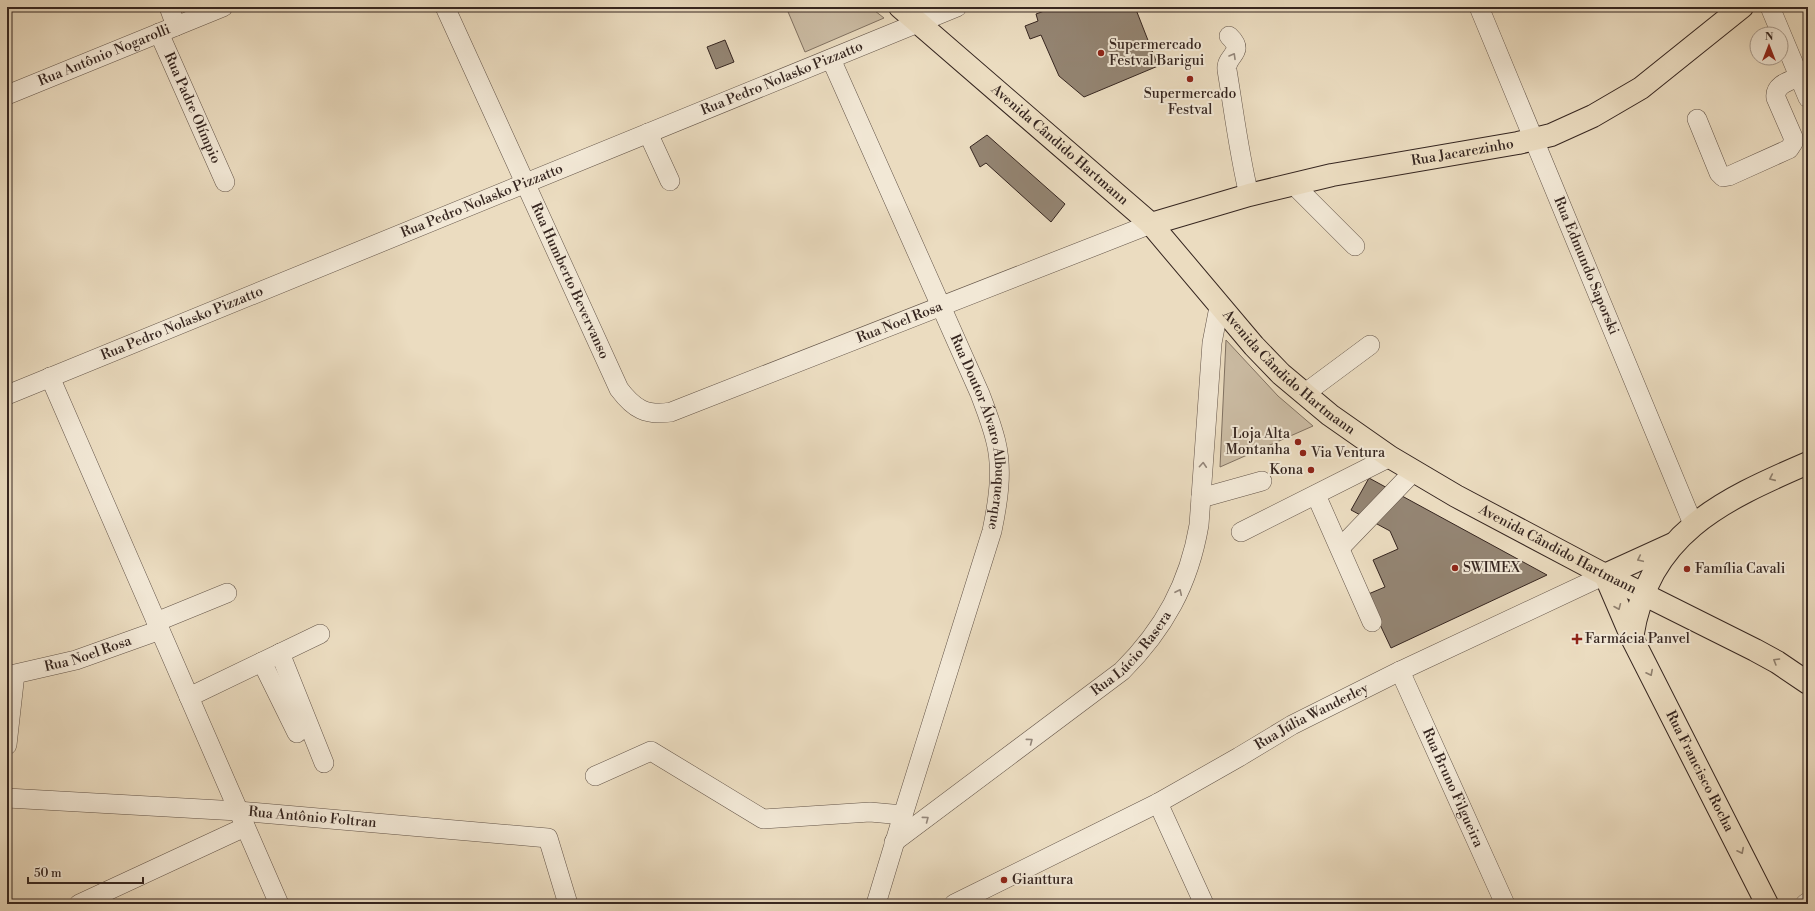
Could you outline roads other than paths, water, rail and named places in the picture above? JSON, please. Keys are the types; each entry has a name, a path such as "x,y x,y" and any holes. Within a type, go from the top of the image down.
{"main road":[{"name":"Avenida Cândido Hartmann","path":"900,7 1150,224 1219,307 1254,346 1304,394 1357,434 1390,457 1456,496 1605,575 1755,650 1777,662 1808,683"},
{"name":"Rua Jacarezinho","path":"1150,224 1249,195 1293,184 1362,169 1534,140 1571,127 1618,103 1661,72 1742,7"},
{"name":"Rua Júlia Wanderley","path":"1643,593 1658,566 1675,542 1693,524 1714,509 1738,495 1808,463"},
{"name":"Rua Júlia Wanderley","path":"1605,575 1675,542"},
{"name":"Rua Francisco Rocha","path":"1605,575 1632,638 1767,904"},
{"path":"1632,638 1635,619 1643,593"}],"street":[{"name":"Rua Padre Olímpio","path":"169,7 167,30 225,182"},
{"name":"Rua Antônio Nogarolli","path":"7,95 223,7"},
{"name":"Rua Humberto Bevervanso","path":"445,7 620,389 627,399 647,413"},
{"name":"Rua Pedro Nolasko Pizzatto","path":"7,395 957,7"},
{"name":"Rua Edmundo Saporski","path":"1479,7 1693,524"},
{"path":"1770,7 1808,98"},
{"path":"1229,36 1235,42 1236,50 1227,68 1249,195"},
{"name":"Rua Doutor Álvaro Albuquerque","path":"830,58 988,416 996,442 999,486 992,532 894,842"},
{"path":"1697,119 1719,173 1723,176 1729,176 1789,149 1801,140 1793,136 1775,93 1778,88 1785,83 1799,77"},
{"path":"648,133 670,181"},
{"path":"1293,184 1355,246"},
{"name":"Rua Noel Rosa","path":"647,413 659,414 671,412 1150,224"},
{"name":"Rua Lúcio Rasera","path":"894,842 1110,680 1137,656 1166,617 1189,568 1199,525 1212,343 1219,307"},
{"path":"1304,394 1370,345"},
{"path":"50,377 279,904"},
{"path":"1240,532 1390,457"},
{"path":"1340,548 1414,471"},
{"path":"1200,498 1262,481"},
{"path":"1316,494 1372,622"},
{"name":"Rua Júlia Wanderley","path":"954,904 1158,803 1292,725 1400,671 1605,575"},
{"name":"Rua Noel Rosa","path":"7,745 15,674 76,660 158,626 227,593"},
{"path":"189,697 320,634"},
{"path":"280,653 324,763"},
{"path":"262,662 297,733"},
{"name":"Rua Bruno Filgueira","path":"1400,671 1505,904"},
{"path":"595,776 651,751 763,819 870,812 903,815"},
{"name":"Rua Antônio Foltran","path":"7,798 242,819 548,838 568,904"},
{"path":"1158,803 1204,904"},
{"path":"79,904 242,819"},
{"path":"876,904 894,842"}],"place":[{"name":"Supermercado Festval Barigui","path":"1101,53"},
{"name":"Supermercado Festval","path":"1190,79"},
{"name":"Loja Alta Montanha","path":"1298,442"},
{"name":"Via Ventura","path":"1303,453"},
{"name":"Kona","path":"1311,470"},
{"name":"SWIMEX","path":"1455,568"},
{"name":"Família Cavali","path":"1687,569"},
{"name":"Farmácia Panvel","path":"1577,639"},
{"name":"Gianttura","path":"1004,880"}]}
